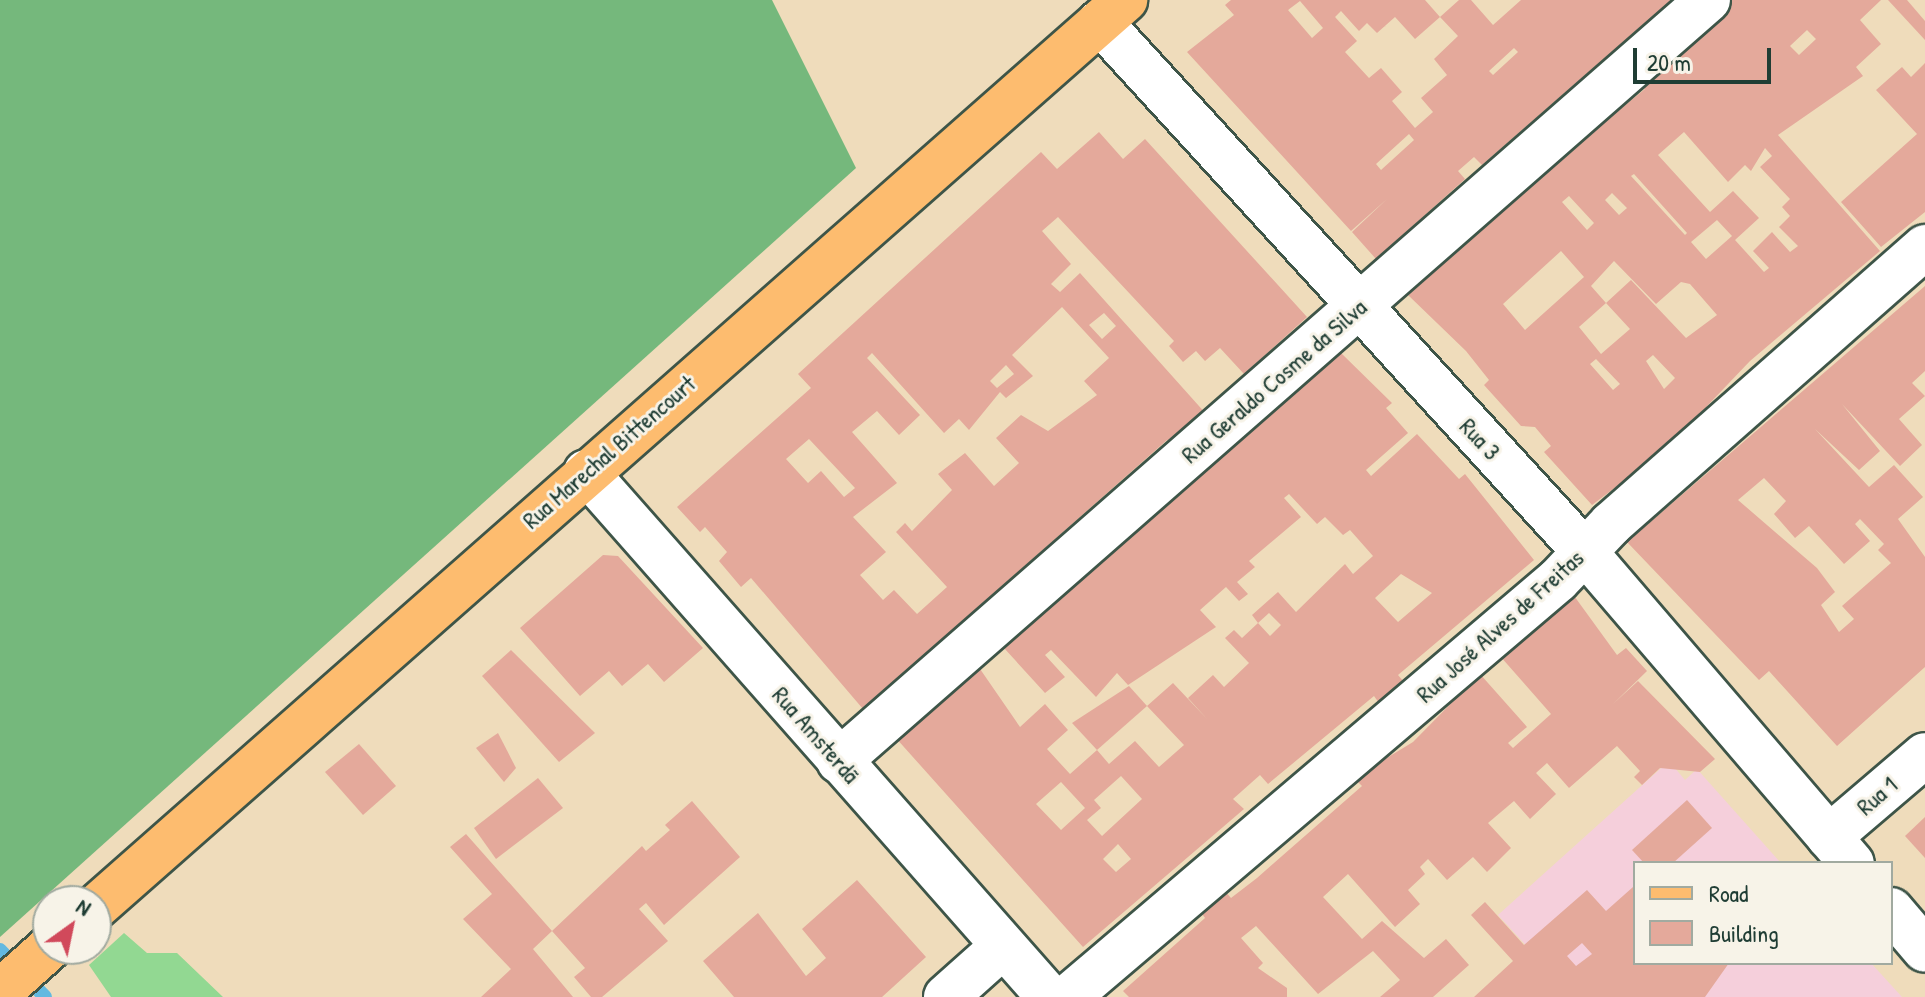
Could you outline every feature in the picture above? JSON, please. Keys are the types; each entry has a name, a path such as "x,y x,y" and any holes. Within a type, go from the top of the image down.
{"main road":[{"name":"Rua Marechal Bittencourt","path":"112,893 1112,11"},
{"path":"0,992 32,963"}],"street":[{"name":"Rua Geraldo Cosme da Silva","path":"839,761 1708,0"},
{"name":"Rua 3","path":"1112,11 1358,307 1585,552 1840,850"},
{"name":"Rua José Alves de Freitas","path":"1068,997 1585,552 1925,247"},
{"name":"Rua Amsterdã","path":"586,472 1049,997"},
{"name":"Rua 1","path":"1840,850 1925,755"},
{"path":"1893,912 1925,950"},
{"path":"946,997 1003,946"}],"shaded area":[{"path":"1669,761 1685,780 1697,769 1779,861 1633,861 1633,965 1873,965 1902,997 1573,997 1498,915"}],"green space":[{"path":"0,0 772,0 856,168 58,885 32,885 32,908 0,937"},
{"path":"124,933 147,953 177,953 223,997 111,997 89,965 112,965 112,944"}],"building":[{"path":"1231,0 1425,0 1440,17 1459,0 1471,0 1493,25 1521,0 1684,0 1667,15 1662,8 1482,165 1474,157 1458,171 1465,179 1376,259 1352,232 1387,199 1351,231 1187,52 1234,15 1225,5","holes":["1300,1 1323,28 1312,38 1288,10","1341,11 1359,31 1367,23 1377,33 1395,17 1415,39 1440,17 1458,36 1434,59 1447,75 1421,98 1433,112 1415,128 1392,101 1402,92 1381,68 1369,78 1345,52 1357,41 1335,17","1514,48 1518,52 1493,75 1489,71","1409,134 1414,140 1381,170 1376,164"]},
{"path":"1730,0 1881,0 1860,20 1881,44 1856,67 1863,76 1778,135 1880,251 1750,361 1666,449 1592,505 1544,452 1551,446 1535,427 1521,426 1484,385 1489,380 1466,351 1408,295 1593,133 1587,127 1612,104 1618,111 1645,89 1638,81","holes":["1807,30 1816,39 1799,55 1790,46","1684,132 1728,182 1745,165 1751,171 1765,148 1772,156 1760,167 1790,199 1782,207 1790,216 1779,227 1798,246 1790,252 1772,232 1753,251 1769,268 1764,272 1735,240 1759,218 1733,191 1710,212 1658,155","1634,174 1687,233 1685,235 1631,176","1612,193 1627,208 1619,215 1605,200","1569,196 1594,223 1587,230 1562,202","1717,220 1732,236 1706,259 1691,242","1561,251 1584,277 1525,330 1503,304","1614,261 1656,304 1681,282 1690,284 1717,315 1686,338 1631,280 1606,303 1591,286","1606,303 1630,329 1601,354 1579,327","1653,355 1675,378 1664,389 1646,361","1596,359 1620,384 1613,390 1590,364"]},
{"path":"1888,0 1907,0 1925,21 1925,40"},
{"path":"1925,63 1925,212 1881,247 1841,202 1917,134 1876,90 1902,67 1911,77"},
{"path":"1099,132 1123,159 1145,139 1307,317 1244,374 1220,348 1205,361 1196,351 1183,362 1169,346 1174,341 1058,217 1042,231 1071,264 1051,284 1060,292 1080,273 1207,415 1182,438 1167,440 863,709 751,578 741,587 719,561 727,552 705,527 700,532 677,507 811,388 798,374 1041,152 1057,169","holes":["1062,307 1109,358 1084,381 1097,395 1048,431 1021,415 996,438 1019,463 994,486 965,453 938,474 952,490 912,531 905,523 896,532 947,587 917,614 894,590 883,600 860,575 886,552 853,517 897,483 852,432 877,411 899,435 920,415 867,358 872,353 944,433 959,419 969,430 1000,392 1006,398 1033,376 1012,355","1104,313 1116,326 1102,339 1089,325","1006,365 1014,374 997,388 990,381","809,439 855,488 844,497 821,471 808,483 786,459"]},
{"path":"1925,286 1925,371 1912,383 1925,396 1899,419 1922,445 1900,466 1842,404 1880,451 1859,470 1815,429 1869,487 1894,465 1923,497 1898,519 1925,557 1925,667 1837,746 1769,671 1759,680 1627,542","holes":["1764,478 1786,501 1774,514 1795,538 1809,526 1844,564 1870,541 1855,524 1860,519 1884,544 1878,550 1891,563 1842,606 1854,619 1839,632 1821,605 1835,592 1817,568 1738,500"]},
{"path":"1341,353 1392,403 1386,408 1408,433 1366,470 1371,476 1417,434 1459,479 1465,474 1534,560 1398,675 1404,682 1379,703 1374,696 1268,784 1260,775 1233,799 1244,809 1083,947 895,737 978,666 1020,727 1045,704 1068,730 1047,749 1070,774 1097,750 1109,764 1135,741 1159,767 1184,745 1147,706 1173,683 1208,720 1188,698 1213,675 1224,687 1249,663 1225,638 1234,630 1242,638 1258,623 1252,615 1278,592 1296,612 1345,564 1353,574 1373,556 1350,530 1343,535 1325,517 1317,524 1289,494 1284,498 1301,517 1249,561 1255,567 1237,582 1248,594 1239,601 1226,587 1200,610 1216,627 1128,685 1117,673 1096,697 1051,650 1045,655 1065,677 1045,693 1004,648 1227,453 1271,405 1275,411","holes":["1401,574 1432,593 1398,622 1375,598","1269,613 1281,625 1270,636 1258,623","1121,776 1142,799 1102,836 1087,820 1101,808 1094,800","1061,782 1085,808 1061,830 1036,804","1118,844 1131,859 1116,872 1103,859"]},
{"path":"603,555 618,556 703,648 664,682 648,664 622,686 609,671 580,696 520,628"},
{"path":"1572,593 1617,655 1626,648 1647,671 1613,704 1638,681 1715,759 1700,772 1660,768 1642,785 1634,777 1640,771 1617,746 1569,788 1547,763 1536,773 1556,794 1530,819 1514,801 1488,823 1511,848 1487,872 1473,857 1447,880 1428,859 1420,867 1425,874 1408,890 1420,904 1395,927 1348,874 1323,897 1362,939 1382,921 1424,958 1446,939 1469,965 1433,997 1380,997 1400,980 1373,951 1318,994 1256,926 1241,938 1263,963 1258,968 1287,988 1287,997 1129,997 1123,991 1205,918 1200,911 1224,890 1231,898 1257,878 1362,786 1354,778 1413,742 1480,674 1527,727 1508,743 1513,748 1551,714 1500,656"},
{"path":"511,650 595,733 559,762 482,676"},
{"path":"1129,686 1147,706 1097,750 1072,723"},
{"path":"498,733 516,768 504,782 476,748"},
{"path":"359,744 396,786 363,815 325,772"},
{"path":"538,778 563,808 496,859 474,828"},
{"path":"1687,800 1712,828 1675,861 1642,861 1632,850"},
{"path":"692,801 740,857 664,925 646,903 639,909 668,941 602,997 591,997 574,977 585,968 552,931 642,846 646,851 670,830 665,825"},
{"path":"1925,817 1925,858 1905,836"},
{"path":"466,834 552,931 533,949 573,997 481,997 511,969 463,919 492,894 450,847"},
{"path":"857,880 926,957 882,997 734,997 703,961 758,913 806,976 826,958 802,929"},
{"path":"1633,887 1633,965 1728,965 1705,997 1474,997 1513,961 1471,915 1485,902 1524,945 1587,890 1606,911","holes":["1582,943 1592,954 1576,966 1567,956"]}],"waterway":[{"path":"0,950 45,997"}]}
